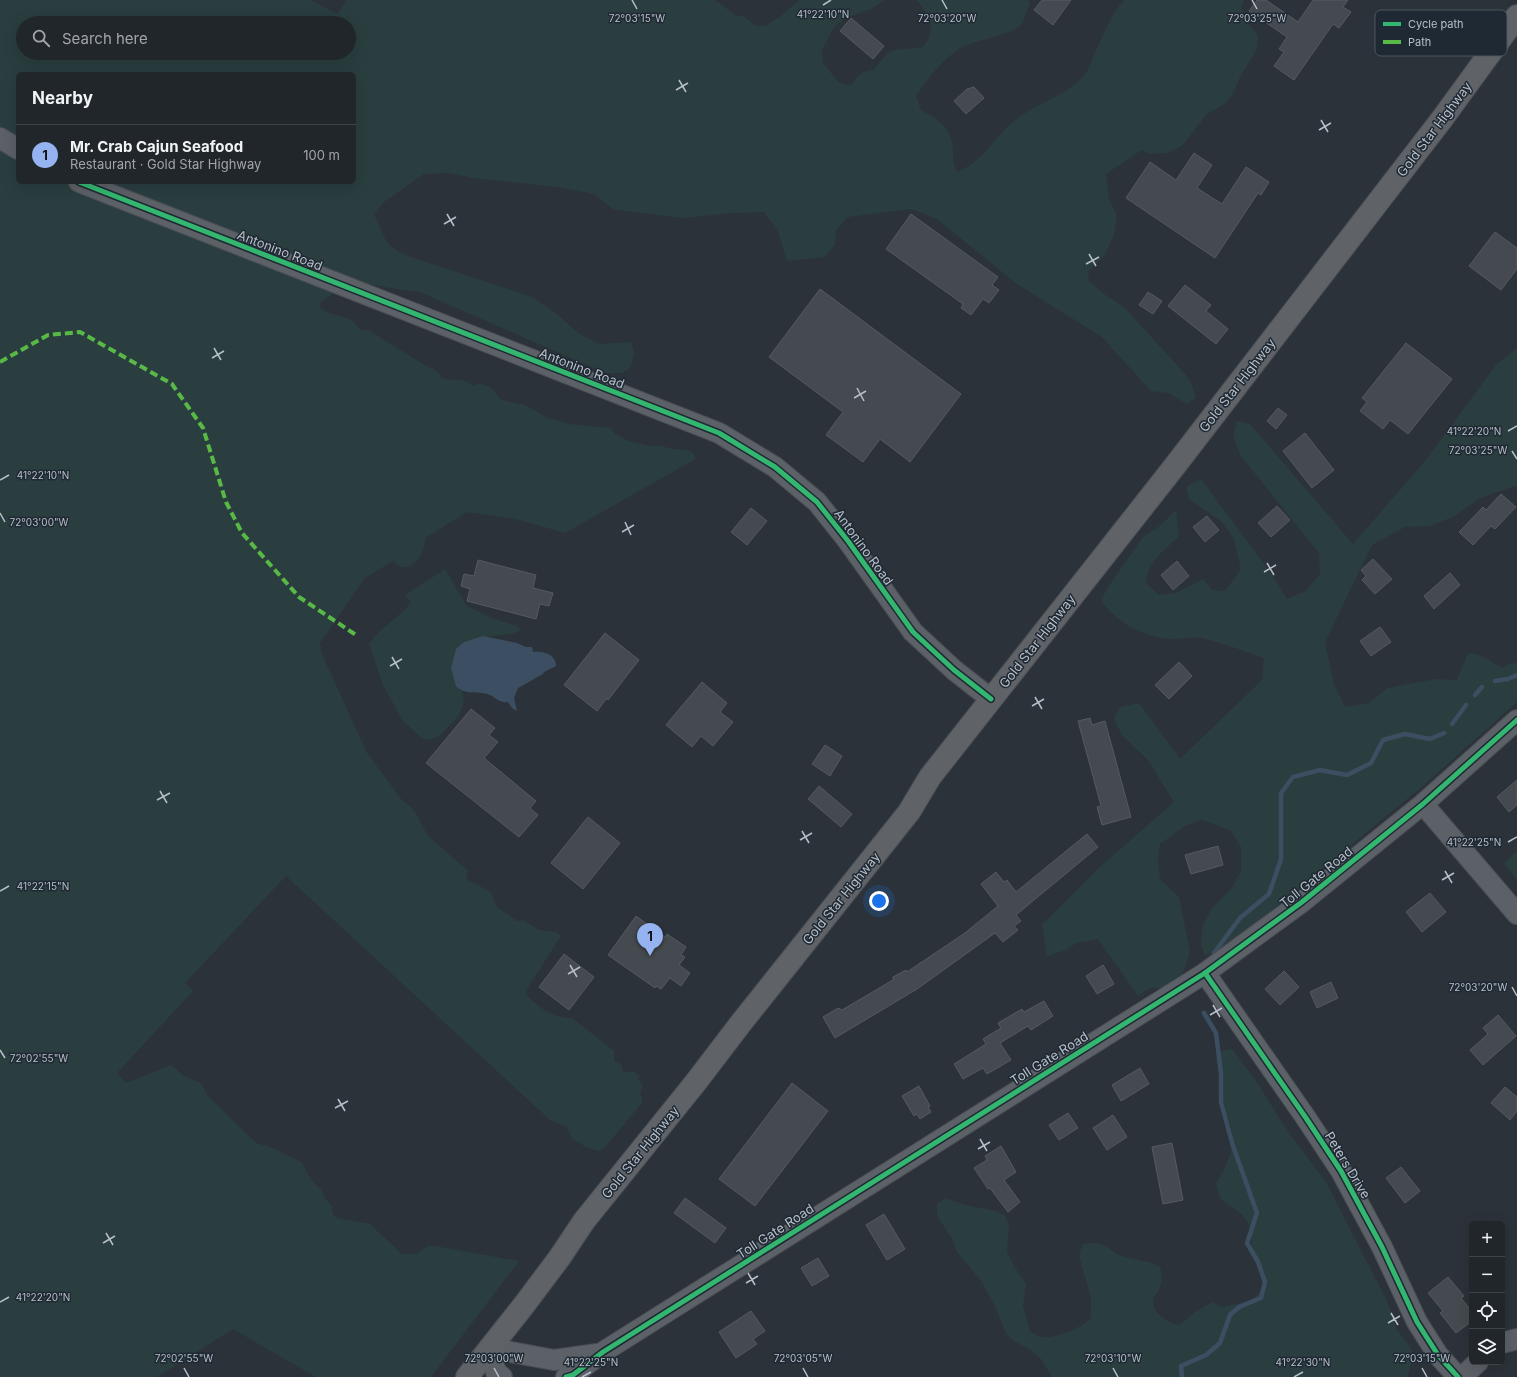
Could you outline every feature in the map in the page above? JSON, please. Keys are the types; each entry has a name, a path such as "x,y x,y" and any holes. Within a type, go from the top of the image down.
{"main road":[{"name":"Gold Star Highway","path":"1507,30 1517,16"},
{"name":"Gold Star Highway","path":"467,1377 560,1257 584,1220 696,1082 741,1023 909,812 930,777 1174,467 1442,119 1488,56"}],"street":[{"path":"0,138 16,147"},
{"name":"Antonino Road","path":"84,184 719,433 775,467 817,502 848,541 912,632 954,670 991,699"},
{"name":"Toll Gate Road","path":"566,1377 573,1375 603,1352 1204,973 1302,902 1423,804 1517,720"},
{"path":"1423,804 1517,914"},
{"name":"Peters Drive","path":"1204,973 1306,1118 1341,1171 1382,1247 1417,1322 1438,1355 1458,1377"},
{"path":"1505,1342 1517,1339"},
{"path":"489,1348 496,1372 502,1377"},
{"name":"Toll Gate Road","path":"489,1348 554,1360 603,1352"},
{"path":"1462,1377 1475,1365"}],"green space":[{"path":"0,0 311,0 337,14 347,0 715,0 735,15 745,17 754,25 765,26 780,17 799,0 885,0 871,9 845,18 835,26 822,51 823,63 839,83 851,86 857,77 863,72 873,70 888,53 895,50 923,47 930,35 931,29 925,11 916,0 1028,0 1030,4 1025,17 1017,28 965,46 953,53 935,70 916,96 921,110 939,121 947,130 952,143 954,162 957,172 984,154 1009,125 1026,112 1063,93 1079,81 1086,73 1108,25 1124,0 1244,0 1241,7 1247,22 1258,36 1257,49 1240,77 1234,92 1226,103 1207,114 1182,146 1167,153 1151,154 1142,150 1106,174 1109,199 1117,216 1114,235 1104,256 1088,271 1089,281 1104,294 1124,307 1186,375 1192,385 1196,398 1187,404 1168,393 1151,391 1102,337 1017,284 937,219 911,209 848,217 836,230 835,244 825,257 787,261 778,231 764,212 732,213 684,218 640,213 613,209 594,194 558,187 474,178 448,173 424,174 384,202 374,215 386,240 393,248 408,256 532,297 556,313 578,333 599,344 631,342 634,353 631,367 622,373 605,373 420,292 351,281 321,302 320,308 331,314 347,318 356,324 360,330 368,330 436,371 441,378 460,380 474,386 480,383 493,389 501,400 525,405 548,418 569,424 610,428 614,433 628,441 650,446 662,446 672,449 687,450 693,453 695,458 694,460 565,533 516,519 467,512 427,537 425,539 422,553 411,565 401,567 393,561 365,578 320,643 321,652 367,753 402,800 414,810 428,836 468,871 466,879 491,892 497,907 517,921 523,920 539,930 556,932 561,936 525,992 534,1002 546,1011 565,1018 572,1018 614,1051 614,1061 622,1065 623,1072 634,1072 640,1076 638,1079 643,1085 640,1094 642,1097 642,1103 604,1148 599,1151 586,1147 573,1139 566,1127 550,1120 286,876 185,983 193,991 117,1073 126,1083 171,1065 184,1076 201,1083 207,1095 256,1143 270,1147 302,1162 310,1178 322,1190 324,1197 332,1206 332,1213 336,1218 370,1224 402,1254 417,1254 427,1246 435,1246 519,1261 431,1377 316,1377 233,1329 157,1377 0,1377"},
{"path":"1517,348 1517,487 1515,486 1480,498 1453,517 1429,526 1405,527 1372,545 1325,642 1334,684 1345,707 1369,703 1387,688 1436,679 1457,680 1468,653 1482,656 1503,668 1508,664 1517,663 1517,702 1424,785 1226,948 1205,955 1201,946 1202,927 1212,908 1231,889 1241,871 1241,847 1230,830 1202,820 1185,826 1160,844 1158,860 1160,879 1179,897 1190,952 1181,978 1164,988 1150,988 1138,996 1098,939 1076,943 1066,950 1047,956 1042,925 1101,866 1174,802 1148,760 1122,735 1114,719 1120,707 1139,703 1180,759 1262,680 1264,658 1202,638 1194,637 1168,639 1148,635 1130,627 1107,608 1101,600 1108,587 1143,537 1160,526 1176,510 1179,536 1162,551 1153,562 1147,575 1146,583 1159,595 1176,593 1203,579 1212,590 1225,591 1241,569 1234,539 1222,522 1189,499 1186,487 1201,479 1273,576 1287,599 1306,591 1320,574 1319,553 1240,455 1233,435 1237,421 1250,424 1353,544 1425,461 1496,365"},
{"path":"445,569 467,606 492,618 519,627 520,631 511,634 476,638 454,660 455,675 464,700 462,708 458,716 439,736 431,739 423,739 403,721 383,685 369,644 411,602 405,595"},
{"path":"1517,851 1517,880 1504,863"},
{"path":"1232,1049 1256,1081 1289,1133 1326,1182 1387,1301 1397,1330 1410,1347 1414,1356 1407,1377 1052,1377 1041,1359 1032,1351 1014,1341 1006,1333 994,1304 981,1281 957,1252 951,1237 939,1219 937,1214 937,1204 946,1198 965,1205 996,1211 1005,1216 1009,1225 1007,1252 1026,1284 1023,1306 1030,1331 1038,1336 1051,1337 1066,1333 1081,1326 1091,1318 1091,1297 1079,1256 1082,1245 1089,1243 1103,1245 1119,1255 1155,1264 1160,1267 1162,1281 1159,1290 1154,1297 1153,1303 1160,1316 1174,1324 1179,1325 1195,1312 1213,1302 1222,1307 1242,1303 1252,1299 1259,1293 1263,1283 1261,1272 1253,1252 1250,1228 1246,1219 1242,1215 1222,1200 1216,1183 1226,1166 1233,1145 1233,1135 1222,1097 1216,1058 1221,1052"}],"water":[{"path":"483,636 517,643 526,647 532,647 533,652 548,654 554,659 556,666 518,688 514,698 517,711 512,708 508,702 501,701 486,694 464,691 456,686 451,668 456,649 464,642"}],"building":[{"path":"1042,0 1071,0 1053,25 1034,10"},
{"path":"1257,0 1266,0 1298,22 1313,0 1348,0 1343,7 1351,12 1339,28 1333,24 1294,80 1274,66 1284,52 1279,49 1287,37 1249,11"},
{"path":"851,18 884,46 873,59 840,31"},
{"path":"974,87 984,98 966,114 954,101 967,89"},
{"path":"1194,153 1212,165 1197,188 1222,204 1246,167 1269,182 1261,195 1258,193 1215,258 1126,198 1150,162 1176,180"},
{"path":"911,214 998,277 992,285 999,290 989,303 983,299 971,315 961,308 963,304 886,249"},
{"path":"1495,232 1517,248 1517,269 1501,290 1469,266"},
{"path":"1185,285 1211,305 1206,311 1228,329 1216,344 1168,306"},
{"path":"820,289 961,394 910,462 880,439 863,462 826,435 843,412 769,357"},
{"path":"1148,292 1162,301 1153,314 1139,305"},
{"path":"1406,343 1452,379 1408,434 1390,420 1383,429 1360,411 1367,402 1362,398"},
{"path":"1278,408 1287,415 1276,429 1267,421"},
{"path":"1305,433 1334,470 1312,488 1283,451"},
{"path":"1501,494 1516,507 1495,529 1491,526 1473,545 1459,532 1483,507 1486,510"},
{"path":"1277,506 1290,520 1271,537 1258,523"},
{"path":"751,508 767,521 747,545 731,532"},
{"path":"1207,516 1219,530 1205,542 1193,527"},
{"path":"1373,559 1392,579 1375,594 1362,580 1366,576 1361,570"},
{"path":"478,560 536,575 533,588 553,593 549,606 540,604 536,619 467,601 470,589 461,586 464,574 474,576"},
{"path":"1177,561 1189,576 1173,590 1161,575"},
{"path":"1450,573 1460,585 1434,609 1424,596"},
{"path":"1380,627 1391,642 1371,656 1360,641"},
{"path":"605,633 639,660 608,700 607,698 597,711 564,685"},
{"path":"1179,662 1192,676 1169,699 1155,685"},
{"path":"702,682 727,703 720,712 733,722 713,746 701,736 692,747 666,725"},
{"path":"471,709 495,728 489,735 498,742 484,758 536,801 530,808 538,815 519,837 426,763"},
{"path":"1090,718 1092,725 1105,721 1131,817 1102,825 1097,807 1101,806 1078,721"},
{"path":"825,745 842,756 830,776 812,764"},
{"path":"1517,780 1517,805 1509,812 1497,797"},
{"path":"819,786 852,814 841,827 808,799"},
{"path":"588,817 620,843 583,889 551,863"},
{"path":"1087,834 1098,847 1016,915 1021,921 1014,926 1018,930 1003,942 995,933 917,989 835,1038 823,1017 838,1008 842,1010 893,980 893,977 906,970 907,972 965,933 998,906 981,884 996,872 1004,882 1007,880 1016,892"},
{"path":"1218,846 1223,865 1191,874 1185,855"},
{"path":"1430,893 1446,912 1422,932 1406,912"},
{"path":"636,916 665,937 667,934 686,947 681,955 685,957 679,965 690,973 681,986 670,978 661,989 656,986 655,988 608,955"},
{"path":"564,954 594,977 569,1010 539,987"},
{"path":"1103,965 1114,984 1097,994 1086,976"},
{"path":"1284,971 1299,987 1280,1005 1265,989"},
{"path":"1331,982 1338,998 1317,1008 1310,992"},
{"path":"1044,1001 1053,1016 1031,1030 1028,1026 1000,1043 1011,1060 987,1074 983,1068 963,1079 954,1064 986,1044 983,1039 1001,1028 998,1023 1022,1009 1024,1012"},
{"path":"1498,1015 1516,1036 1483,1065 1470,1050 1488,1034 1483,1028"},
{"path":"1140,1068 1149,1084 1121,1101 1112,1085"},
{"path":"792,1083 828,1111 755,1206 719,1179"},
{"path":"919,1086 930,1106 928,1107 931,1112 920,1119 917,1114 914,1116 902,1096"},
{"path":"1505,1087 1517,1097 1517,1111 1510,1120 1491,1103"},
{"path":"1068,1113 1078,1128 1059,1140 1049,1125"},
{"path":"1113,1115 1127,1137 1107,1150 1093,1128"},
{"path":"1172,1143 1183,1200 1163,1204 1152,1147"},
{"path":"1001,1146 1016,1172 1004,1180 1020,1202 1008,1212 990,1188 988,1189 974,1168 987,1160 985,1156"},
{"path":"1401,1167 1420,1191 1405,1203 1386,1178"},
{"path":"685,1198 726,1228 715,1243 674,1213"},
{"path":"884,1214 905,1249 887,1260 866,1225"},
{"path":"818,1258 829,1276 812,1286 801,1268"},
{"path":"1448,1277 1464,1296 1461,1298 1469,1308 1469,1323 1456,1333 1440,1313 1443,1311 1428,1293"},
{"path":"751,1311 765,1331 753,1339 757,1344 736,1358 719,1332"}],"waterway":[{"path":"1495,681 1508,679 1517,675"},
{"path":"1475,695 1482,687"},
{"path":"1452,724 1466,705"},
{"path":"1214,953 1240,918 1269,894 1281,859 1281,793 1293,777 1320,770 1347,775 1371,763 1383,740 1405,734 1430,739 1444,733"},
{"path":"1182,1377 1181,1366 1206,1355 1220,1343 1230,1315 1239,1307 1261,1298 1265,1282 1258,1262 1247,1243 1257,1213 1233,1146 1221,1102 1221,1073 1216,1033 1204,1013"}],"marked path":[{"path":"0,362 48,335 80,332 172,384 203,428 226,502 242,533 299,597 356,635"}],"cycle path":[{"path":"84,184 719,433 775,467 817,502 848,541 913,632 954,670 991,699"},
{"path":"566,1377 573,1375 603,1352 1205,973 1302,902 1423,804 1517,720"},
{"path":"1205,973 1341,1171 1382,1247 1417,1322 1438,1355 1458,1377"}],"place":[{"name":"Mr. Crab Cajun Seafood","path":"650,956"}]}
